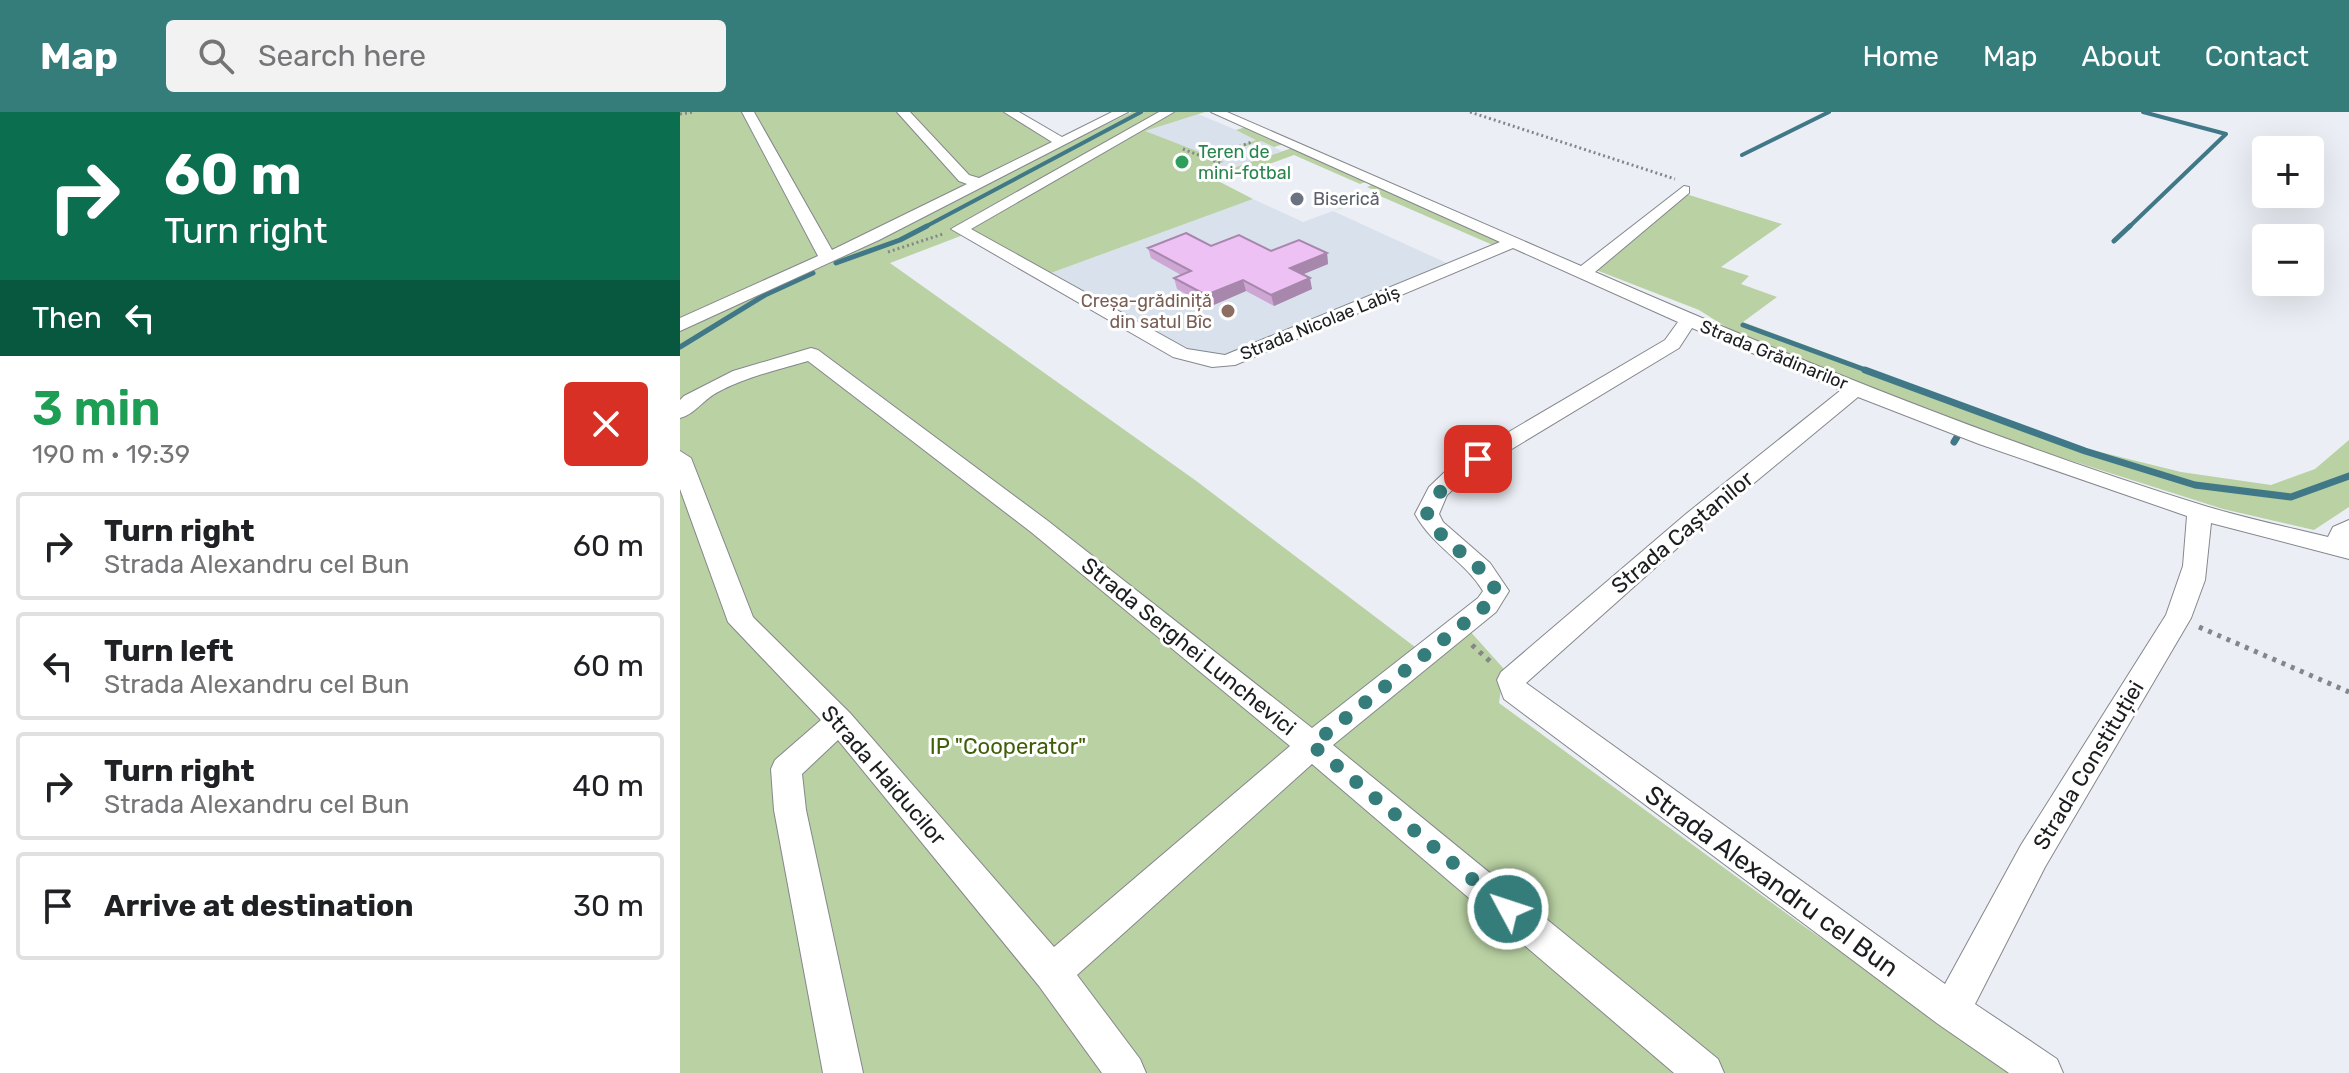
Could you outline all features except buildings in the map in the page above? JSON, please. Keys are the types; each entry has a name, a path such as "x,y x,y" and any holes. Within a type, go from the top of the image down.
{"street":[{"path":"748,112 828,258"},
{"path":"903,112 964,178 981,184"},
{"path":"1010,112 1062,142"},
{"path":"680,325 828,258 1122,112"},
{"path":"959,229 1168,112"},
{"name":"Strada Grădinarilor","path":"1217,112 1785,362 1987,439 2199,512 2344,542"},
{"path":"1583,273 1684,190"},
{"name":"Strada Nicolae Labiș","path":"959,229 1152,339 1180,353 1212,361 1228,361 1515,242"},
{"path":"1052,973 1312,745 1487,605 1496,591 1488,575 1435,531 1427,514 1437,492 1459,471 1672,344 1688,320"},
{"name":"Strada Serghei Lunchevici","path":"680,412 687,402 713,385 811,354 955,458 1312,745 1704,1073"},
{"name":"Strada Caștanilor","path":"1511,680 1694,520 1856,388"},
{"name":"Strada Haiducilor","path":"680,458 741,622 840,721 1052,973 1126,1073"},
{"name":"Strada Constituției","path":"1951,1011 2033,856 2178,618 2193,581 2200,533 2199,512"},
{"name":"Strada Alexandru cel Bun","path":"1511,680 1514,691 1527,703 1951,1011 2043,1073"},
{"path":"840,721 786,769 790,810 843,1073"}],"path":[{"path":"680,114 694,112"},
{"path":"1470,112 1652,169 1684,184 1684,190"},
{"path":"1206,158 1259,140 1266,133"},
{"path":"1183,149 1220,163"},
{"path":"879,255 959,229"},
{"path":"2178,618 2349,692"},
{"path":"1456,631 1511,680"}],"shaded area":[{"path":"1198,114 1258,139 1210,156 1144,131"},
{"path":"1261,141 1282,151 1207,177 1197,172 1223,163 1212,158"},
{"name":"Creșa-grădiniță din satul Bîc","path":"1253,199 1303,222 1333,211 1451,265 1237,354 1214,357 1180,348 1048,274"}],"green space":[{"name":"IP \"Cooperator\"","path":"680,112 1004,112 1048,136 1059,147 1132,112 1205,112 1145,131 1210,156 1256,140 1236,130 1246,127 1284,144 1274,147 1261,141 1213,157 1224,162 1198,172 1207,177 1292,148 1368,181 1360,184 1294,155 1220,182 1253,199 1048,274 971,232 890,263 1195,480 1415,647 1435,658 1468,629 1504,669 1499,703 1805,927 2016,1073 680,1073"},
{"path":"1374,184 1505,242 1495,246 1380,196 1333,211 1380,193 1367,187"},
{"path":"1686,194 1782,224 1721,267 1749,276 1741,284 1777,297 1743,322 2084,448 2181,472 2271,485 2315,469 2349,440 2349,507 2314,530 2223,509 2019,444 1821,369 1734,332 1699,310 1596,270"}],"waterway":[{"path":"923,228 1141,112"},
{"path":"1742,155 1829,112"},
{"path":"2128,228 2226,134 2143,112"},
{"path":"836,263 900,240 927,226"},
{"path":"2114,241 2130,226"},
{"path":"680,347 765,295 813,273"},
{"path":"1743,325 1871,372"},
{"path":"1865,370 2085,451 2195,485 2291,497 2349,476"},
{"path":"1954,442 1957,437"}],"place":[{"name":"Teren de mini-fotbal","path":"1182,162"},
{"name":"Biserică","path":"1297,199"},
{"name":"Creșa-grădiniță din satul Bîc","path":"1228,311"}],"route":[{"path":"1478,459 1459,471 1437,492 1427,514 1435,531 1488,575 1496,591 1487,605 1456,631 1312,745 1508,909"}]}
